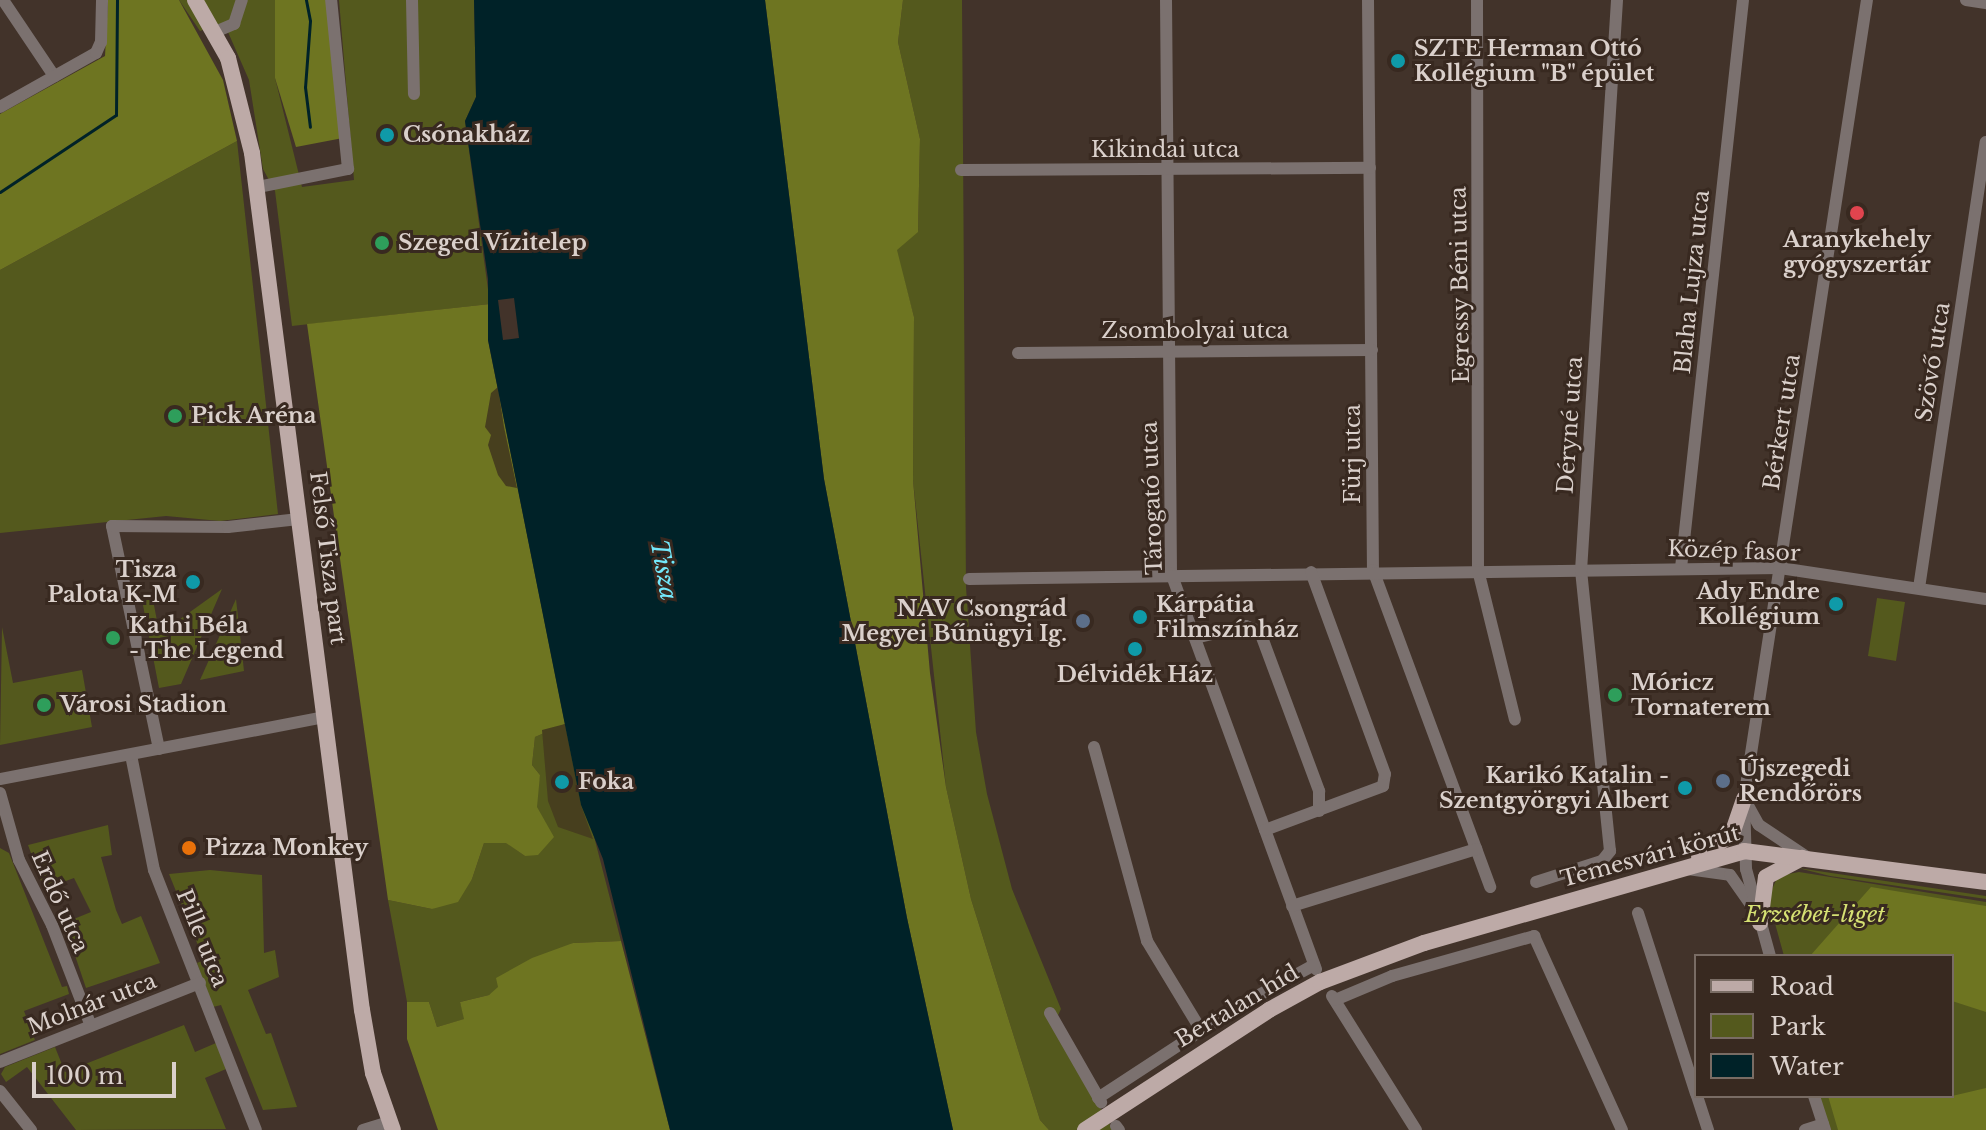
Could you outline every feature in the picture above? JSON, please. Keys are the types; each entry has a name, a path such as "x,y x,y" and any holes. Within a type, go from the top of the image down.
{"main road":[{"name":"Felső Tisza part","path":"195,0 215,32 241,96 258,187 362,1010 373,1073 392,1126"},
{"path":"1681,868 1732,834 1744,799"},
{"name":"Temesvári körút","path":"1424,943 1744,851 1986,882"},
{"path":"1760,923 1766,877 1807,857"},
{"name":"Bertalan híd","path":"1085,1130 1281,1003 1320,982 1424,943"}],"street":[{"path":"3,0 54,76"},
{"path":"0,107 96,53 101,42 102,0"},
{"path":"215,32 234,24 242,0"},
{"path":"258,187 348,169 331,0"},
{"path":"412,0 414,94"},
{"name":"Tárogató utca","path":"1166,0 1171,573 1315,967 1201,1030"},
{"name":"Fürj utca","path":"1368,0 1373,570 1490,887"},
{"name":"Egressy Béni utca","path":"1477,0 1478,570"},
{"name":"Déryné utca","path":"1610,851 1581,571 1617,0"},
{"name":"Blaha Lujza utca","path":"1681,568 1743,0"},
{"name":"Bérkert utca","path":"1760,923 1744,851 1744,799 1867,0"},
{"path":"1966,0 1986,3"},
{"name":"Szövő utca","path":"1919,588 1986,142"},
{"name":"Kikindai utca","path":"961,170 1370,168"},
{"name":"Zsombolyai utca","path":"1018,353 1372,350"},
{"path":"159,749 112,526 228,527 299,519"},
{"name":"Közép fasor","path":"969,579 1373,570 1780,568 1986,599"},
{"path":"1478,570 1515,719"},
{"path":"1265,830 1383,786 1385,774 1311,572"},
{"path":"1195,638 1246,626 1260,632 1319,791 1319,811"},
{"path":"0,779 325,717"},
{"path":"1050,1013 1100,1100 1201,1030 1147,941 1094,747"},
{"name":"Pille utca","path":"131,755 154,870 256,1130"},
{"name":"Erdő utca","path":"0,793 19,860 52,925 91,1026"},
{"path":"1744,799 1759,825 1807,857"},
{"path":"1292,906 1476,849"},
{"name":"Temesvári körút","path":"1536,882 1602,861 1610,851"},
{"path":"1681,868 1730,875 1760,923 1769,954"},
{"path":"1638,913 1694,1089"},
{"path":"1416,1130 1332,996 1527,935 1540,943 1622,1130"},
{"name":"Molnár utca","path":"0,1062 200,983"},
{"path":"0,1091 31,1130"},
{"path":"1697,1098 1708,1130"},
{"path":"1805,1130 1824,1127 1815,1098"},
{"path":"363,1130 392,1126"}],"green space":[{"path":"108,0 179,0 223,80 237,141 0,270 0,114 105,56"},
{"path":"179,0 275,0 275,78 302,187 354,180 339,0 474,0 476,97 465,121 490,304 292,326 275,191 263,169 249,80 224,23 200,31"},
{"path":"275,0 327,0 343,138 296,147 275,78"},
{"path":"765,0 903,0 898,42 920,139 918,232 897,250 914,317 913,480 930,673 946,787 971,899 1040,1120 1049,1130 953,1130 907,918 824,479"},
{"path":"903,0 962,0 966,587 976,732 987,794 1012,889 1061,1009 1053,1026 1113,1130 1049,1130 1040,1120 971,899 946,787 913,480 914,317 896,250 918,231 920,139 898,42"},
{"path":"237,141 278,514 220,521 166,516 0,533 0,270"},
{"path":"490,304 488,340 565,724 535,737 532,765 540,775 537,807 554,837 538,855 525,856 506,843 484,843 472,879 458,902 432,909 388,900 307,324"},
{"path":"222,589 181,684 159,688 142,600 153,600 158,626 176,622"},
{"path":"1877,598 1905,602 1896,661 1868,656"},
{"path":"236,599 244,671 200,680"},
{"name":"Városi Stadion","path":"2,627 13,683 82,670 92,727 0,745"},
{"path":"565,724 621,941 573,943 489,995 460,1002 465,1019 437,1027 429,1002 407,1002 388,900 432,909 472,879 484,843 507,843 525,856 540,775 532,765 535,737"},
{"path":"108,825 112,855 101,857 116,910 122,924 141,916 160,963 86,988 64,923 91,912 74,878 44,889 28,845"},
{"path":"0,848 9,853 62,987 67,986 69,994 24,1011 35,1040 0,1054"},
{"path":"1798,868 1986,896 1986,899 1830,876"},
{"path":"210,870 262,875 264,953 275,950 279,977 248,990 266,1034 271,1033 297,1107 263,1110 221,1005 213,1007 197,963 204,960 169,874"},
{"name":"Erzsébet-liget","path":"1799,872 1986,902 1986,1130 1829,1130 1820,1098 1954,1098 1954,954 1783,954 1768,898 1778,876"},
{"path":"1871,887 1986,906 1986,1012 1954,1002 1954,954 1812,954"},
{"path":"621,941 670,1130 438,1130 407,1039 407,1002 429,1002 437,1027 464,1019 460,1002 489,995 498,987 496,978 532,958 573,943"},
{"path":"184,1025 195,1052 216,1043 226,1069 205,1078 226,1129 76,1130 27,1067 6,1082 1,1074 5,1067 55,1047 65,1072"},
{"path":"1986,1088 1986,1130 1838,1130 1829,1098 1954,1098"}],"sand":[{"path":"498,387 517,488 506,486 498,475 488,445 491,435 485,427 491,393"},
{"name":"Foka","path":"565,724 581,805 593,839 558,827 548,801 542,730"}],"water":[{"name":"Tisza","path":"474,0 765,0 824,479 907,918 953,1130 670,1130 603,859 581,805 488,340 488,279 465,121 476,97"}],"pier":[{"path":"514,298 519,338 503,340 498,300"}],"waterway":[{"path":"0,192 116,115 117,0"},
{"path":"306,0 310,21 305,87 310,127"}],"place":[{"name":"SZTE Herman Ottó Kollégium \"B\" épület","path":"1398,61"},
{"name":"Csónakház","path":"387,135"},
{"name":"Aranykehely gyógyszertár","path":"1857,213"},
{"name":"Szeged Vízitelep","path":"382,243"},
{"name":"Pick Aréna","path":"175,416"},
{"name":"Tisza Palota K-M","path":"193,582"},
{"name":"Ady Endre Kollégium","path":"1836,604"},
{"name":"Kárpátia Filmszínház","path":"1140,617"},
{"name":"NAV Csongrád Megyei Bűnügyi Ig.","path":"1083,621"},
{"name":"Kathi Béla - The Legend","path":"113,638"},
{"name":"Délvidék Ház","path":"1135,649"},
{"name":"Móricz Tornaterem","path":"1615,695"},
{"name":"Városi Stadion","path":"44,705"},
{"name":"Újszegedi Rendőrörs","path":"1723,781"},
{"name":"Foka","path":"562,782"},
{"name":"Karikó Katalin - Szentgyörgyi Albert","path":"1685,788"},
{"name":"Pizza Monkey","path":"189,848"}]}
